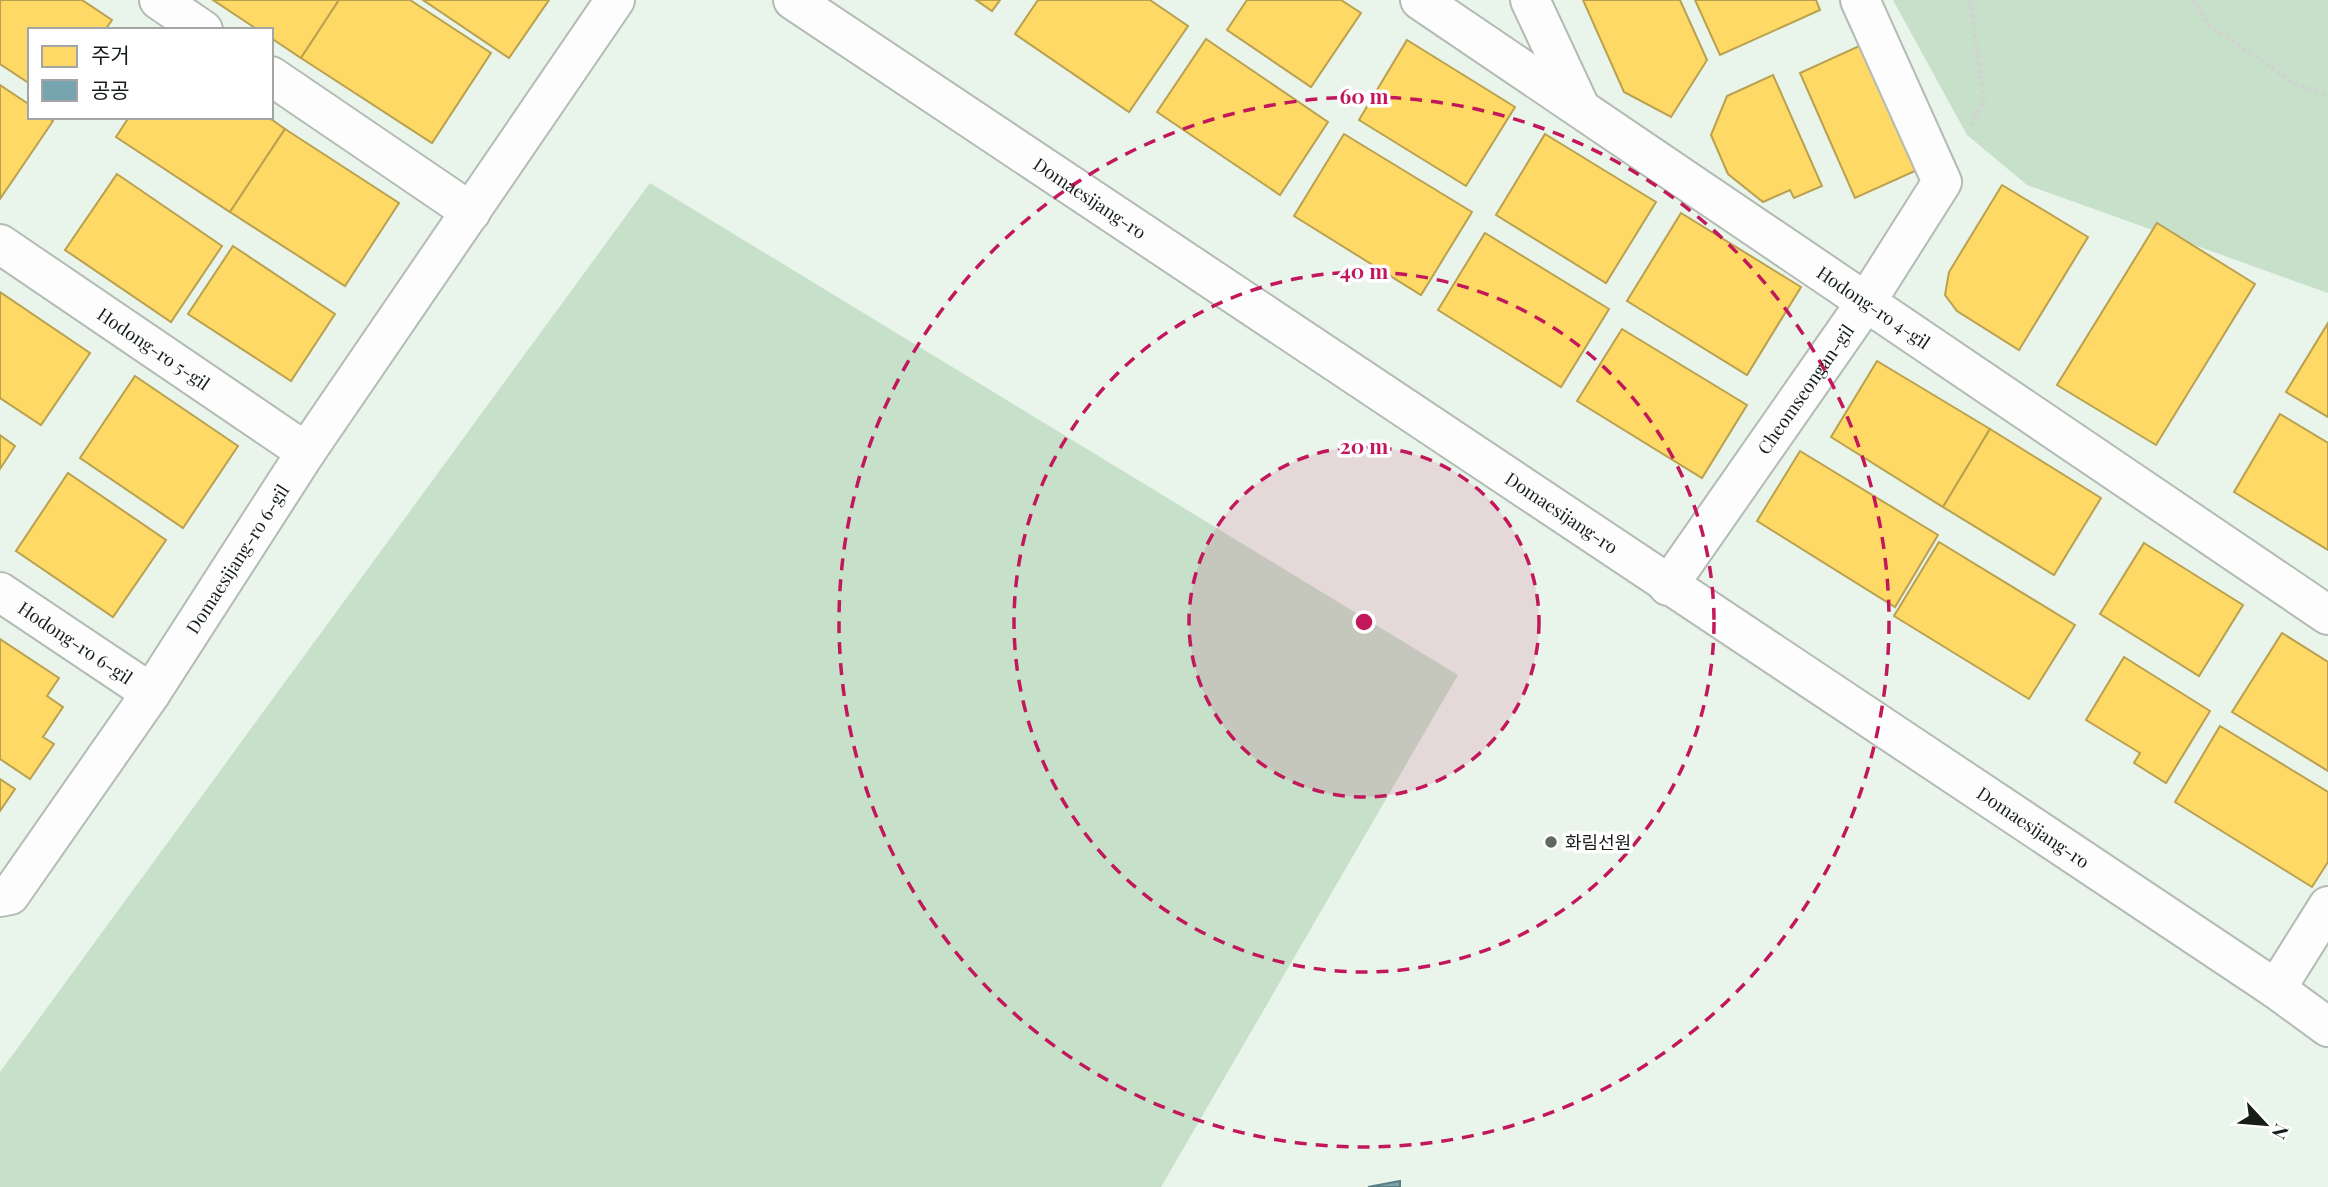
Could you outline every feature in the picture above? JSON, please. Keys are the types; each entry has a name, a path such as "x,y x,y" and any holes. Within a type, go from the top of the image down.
{"street":[{"path":"159,0 200,28"},
{"name":"Domaesijang-ro 6-gil","path":"0,897 10,895 151,692 306,452 615,0"},
{"name":"Domaesijang-ro","path":"793,0 2276,989 2328,1027"},
{"name":"Hodong-ro 4-gil","path":"1420,0 2328,615"},
{"path":"1530,0 1578,106"},
{"path":"1860,0 1942,182"},
{"path":"273,77 471,212"},
{"name":"Cheomseongan-gil","path":"1668,586 1866,302 1942,182"},
{"name":"Hodong-ro 5-gil","path":"0,244 306,452"},
{"name":"Hodong-ro 6-gil","path":"0,592 151,692"},
{"path":"2276,989 2328,906"}],"path":[{"path":"1942,182 1984,98 1970,0"},
{"path":"2194,0 2209,25 2295,84 2328,95"}],"green space":[{"path":"1893,0 2328,0 2328,293 2027,185 1967,135"},
{"path":"650,183 1458,675 1161,1187 0,1187 0,1072"}],"building: 주거":[{"path":"0,0 82,0 112,20 106,28 28,28 28,83 0,64"},
{"path":"213,0 339,0 301,58 273,39 273,28 255,28"},
{"path":"339,0 410,0 491,53 432,143 301,58"},
{"path":"423,0 549,0 509,58"},
{"path":"976,0 1000,0 992,11"},
{"path":"1038,0 1150,0 1188,26 1129,112 1015,34"},
{"path":"1247,0 1341,0 1361,13 1311,87 1227,30"},
{"path":"1583,0 1680,0 1707,60 1671,117 1624,92"},
{"path":"1695,0 1816,0 1820,10 1720,55"},
{"path":"1206,39 1328,122 1280,195 1157,112"},
{"path":"1407,40 1515,107 1466,186 1359,120"},
{"path":"1870,41 1926,166 1855,198 1800,73"},
{"path":"1773,75 1822,186 1794,198 1790,190 1763,202 1728,174 1711,135 1727,96"},
{"path":"0,85 28,104 28,119 53,121 0,199"},
{"path":"128,119 271,119 285,129 230,212 116,137"},
{"path":"285,129 399,203 345,286 230,212"},
{"path":"1344,134 1472,212 1421,295 1294,216"},
{"path":"1545,134 1656,202 1606,283 1496,215"},
{"path":"117,174 222,246 171,322 65,250"},
{"path":"2002,185 2088,237 2019,350 1957,311 1945,295 1949,272"},
{"path":"1681,213 1801,287 1747,375 1627,301"},
{"path":"2157,223 2255,284 2156,445 2057,385"},
{"path":"1485,233 1609,309 1561,387 1438,310"},
{"path":"233,246 335,314 291,381 188,314"},
{"path":"0,292 90,353 41,425 0,398"},
{"path":"2328,323 2328,417 2286,392"},
{"path":"1622,329 1747,405 1702,478 1577,401"},
{"path":"1877,361 1990,429 1943,507 1831,437"},
{"path":"135,376 238,446 183,528 80,458"},
{"path":"2280,414 2328,443 2328,550 2234,492"},
{"path":"1990,429 2101,498 2054,575 1943,507"},
{"path":"0,435 15,446 0,469"},
{"path":"1800,451 1938,535 1895,607 1757,521"},
{"path":"68,473 166,540 113,617 16,551"},
{"path":"1939,542 2075,625 2029,699 1894,616"},
{"path":"2144,543 2243,605 2199,676 2100,614"},
{"path":"2282,633 2328,662 2328,771 2232,712"},
{"path":"0,639 59,678 47,696 63,707 43,737 54,744 30,779 0,759"},
{"path":"2124,657 2210,711 2166,783 2134,763 2140,753 2086,720"},
{"path":"2220,726 2328,792 2328,862 2312,887 2175,802"},
{"path":"0,779 15,789 0,811"}],"building: 공공":[{"path":"1400,1181 1400,1187 1368,1187"}],"place":[{"name":"화림선원","path":"1551,842"}]}
